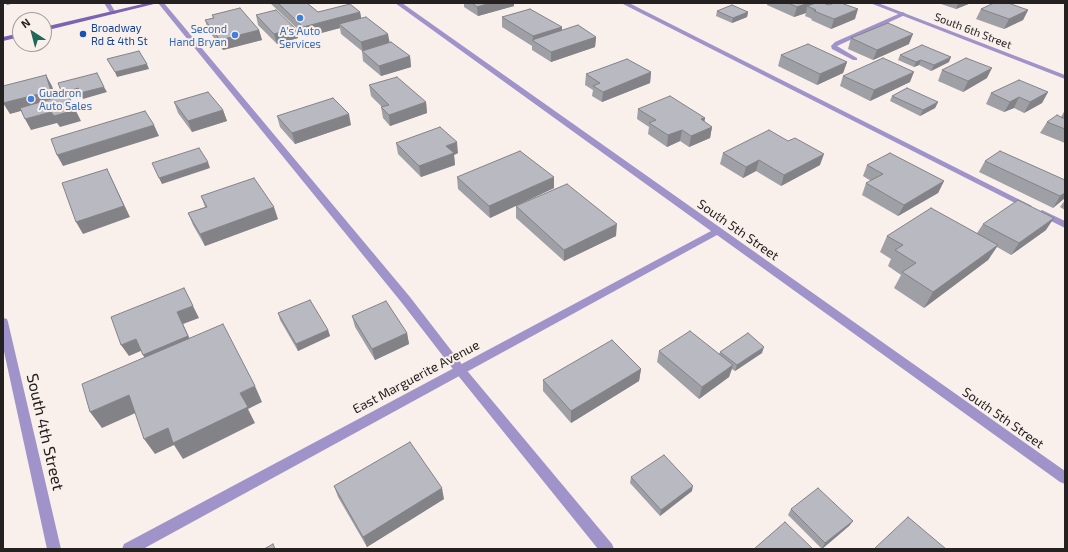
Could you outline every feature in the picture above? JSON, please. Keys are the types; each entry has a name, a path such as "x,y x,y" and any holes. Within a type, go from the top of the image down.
{"main road":[{"path":"52,27 155,3"}],"street":[{"path":"106,3 113,13"},
{"path":"161,3 406,300 460,370 607,549"},
{"name":"South 5th Street","path":"398,3 1065,478"},
{"path":"624,3 1065,225"},
{"name":"South 6th Street","path":"873,3 1065,77"},
{"path":"855,59 835,49 834,46 836,43 903,14"},
{"name":"East Marguerite Avenue","path":"129,549 717,231"},
{"name":"South 4th Street","path":"3,322 54,549"}],"building":[{"path":"278,3 307,3 318,12 350,4 360,12 303,27"},
{"path":"472,3 490,3 477,7"},
{"path":"788,3 808,3 797,7"},
{"path":"816,3 829,5 841,3 858,9 834,19 814,11 816,10 807,6"},
{"path":"994,3 1008,3 1028,10 1009,19 981,9"},
{"path":"732,5 748,12 733,18 717,11"},
{"path":"240,8 259,30 220,40 205,20 214,18 212,15"},
{"path":"530,9 562,27 533,36 502,17"},
{"path":"276,10 295,28 274,34 256,15"},
{"path":"366,17 388,34 361,42 339,24"},
{"path":"888,23 913,34 877,50 851,38"},
{"path":"578,25 596,37 551,52 532,40"},
{"path":"391,42 410,56 379,66 362,51"},
{"path":"808,44 847,62 820,74 781,55"},
{"path":"922,45 951,57 934,65 921,60 916,62 900,55"},
{"path":"139,51 147,64 115,72 107,59"},
{"path":"883,58 914,72 874,90 843,76"},
{"path":"966,58 992,68 968,81 942,70"},
{"path":"627,59 651,72 603,92 593,86 600,83 586,74"},
{"path":"97,73 104,87 80,93 78,88 62,93 58,83"},
{"path":"46,75 51,91 3,103 3,86"},
{"path":"397,77 426,102 389,115 381,107 389,105 369,85"},
{"path":"1019,80 1048,92 1030,102 1019,97 1010,102 991,93"},
{"path":"907,88 938,102 923,110 892,96"},
{"path":"208,92 223,110 188,121 174,102"},
{"path":"68,94 75,110 54,116 51,112 25,119 20,108"},
{"path":"670,96 705,118 701,119 712,127 691,136 682,130 668,135 649,123 656,120 638,109"},
{"path":"333,98 349,114 292,133 277,116"},
{"path":"145,111 154,125 57,155 51,139"},
{"path":"1057,115 1065,119 1065,129 1047,122"},
{"path":"440,127 457,142 446,146 454,153 419,166 396,143"},
{"path":"769,130 788,141 795,138 824,154 784,175 759,160 746,167 723,153"},
{"path":"199,148 208,162 159,178 152,163"},
{"path":"520,151 554,177 489,206 457,177"},
{"path":"1000,151 1065,180 1065,193 1060,196 985,161"},
{"path":"890,153 944,181 904,205 866,183 883,174 867,165"},
{"path":"107,169 124,206 76,222 62,183"},
{"path":"254,178 274,207 200,234 188,213 207,207 201,196"},
{"path":"567,184 617,224 564,250 516,206"},
{"path":"1018,200 1054,218 1019,243 983,224"},
{"path":"931,208 998,245 933,292 902,272 916,263 895,250 903,245 887,236"},
{"path":"184,288 193,306 177,312 188,336 143,355 136,339 121,345 111,317"},
{"path":"310,300 328,330 296,344 278,313"},
{"path":"386,301 407,333 372,349 352,316"},
{"path":"223,324 255,386 240,393 248,407 173,443 168,428 144,439 129,395 90,412 82,384"},
{"path":"690,331 733,365 702,387 659,351"},
{"path":"748,333 764,347 737,365 720,352"},
{"path":"612,340 641,369 571,411 543,380"},
{"path":"410,442 442,488 363,537 334,486"},
{"path":"664,455 693,486 661,510 631,477"},
{"path":"818,488 853,521 825,543 791,509"},
{"path":"908,517 946,549 874,549"},
{"path":"785,522 813,549 754,549"},
{"path":"273,544 275,549 264,549"}],"place":[{"name":"A's Auto Services","path":"300,18"},
{"name":"Broadway Rd & 4th St","path":"83,34"},
{"name":"Second Hand Bryan","path":"235,35"},
{"name":"Guadron Auto Sales","path":"31,99"}]}
